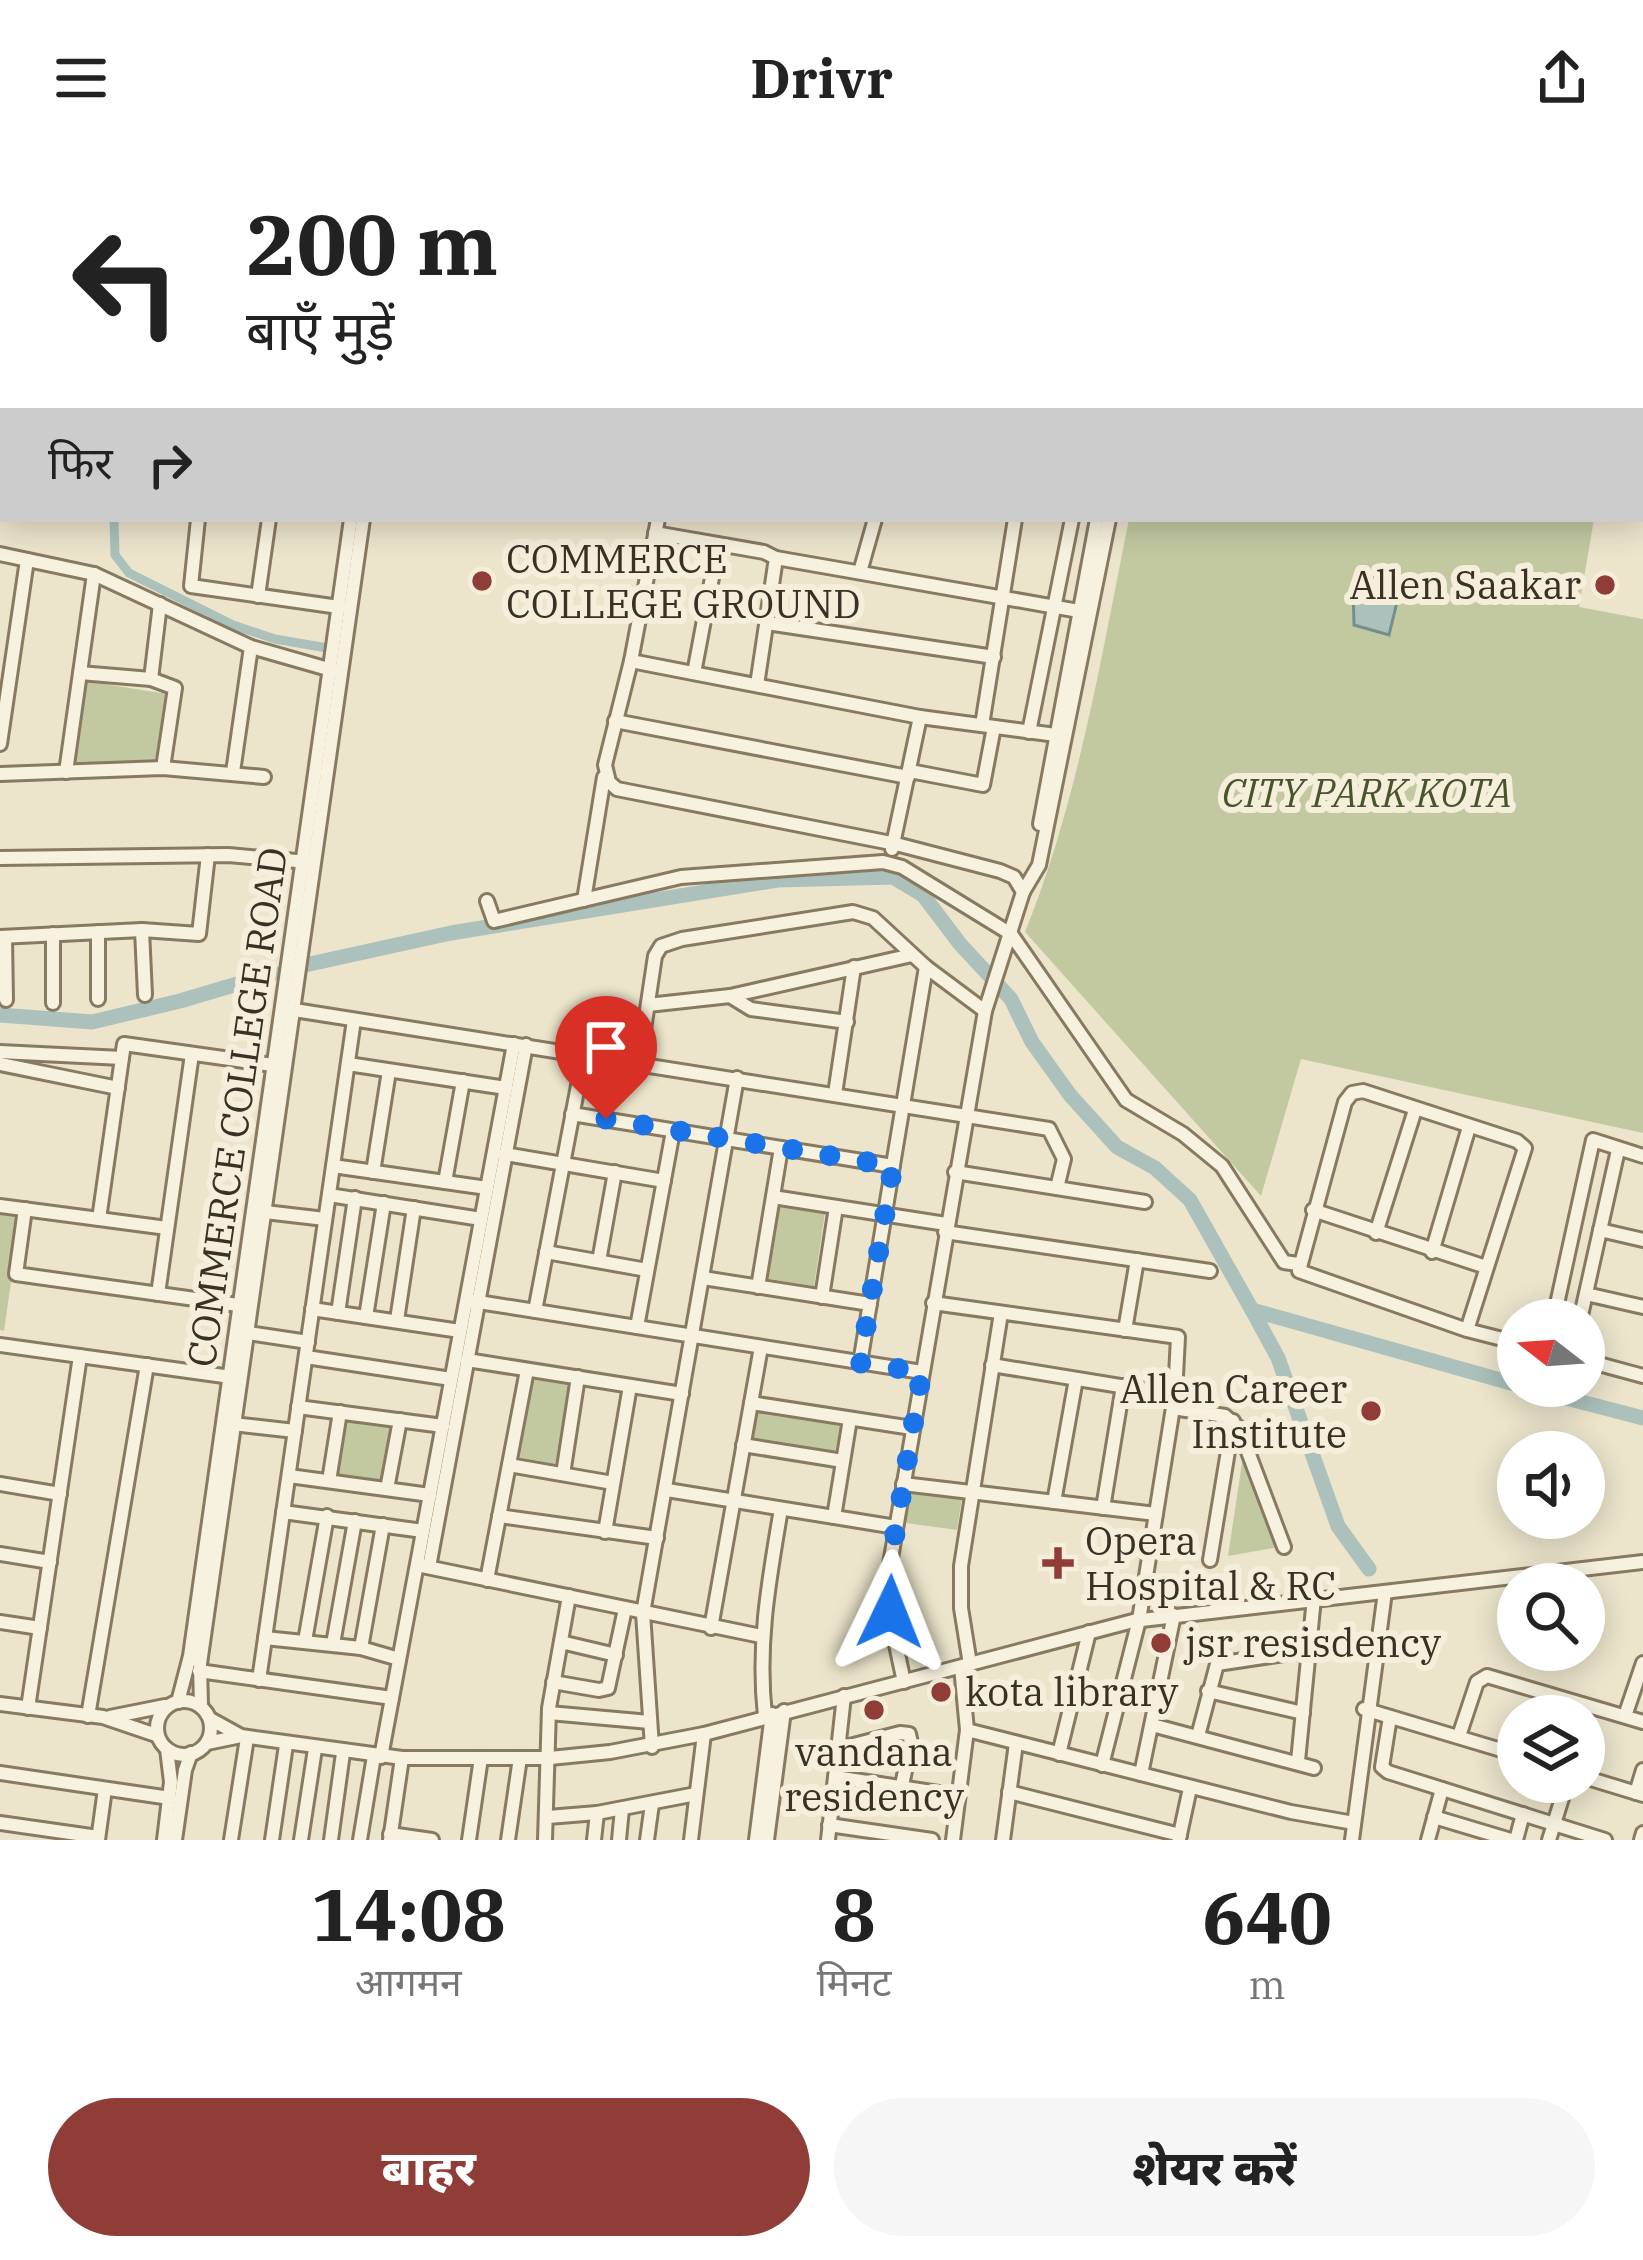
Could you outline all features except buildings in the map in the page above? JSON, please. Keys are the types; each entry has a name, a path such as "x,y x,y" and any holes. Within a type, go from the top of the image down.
{"street":[{"path":"198,522 191,586 339,608"},
{"path":"258,596 269,522"},
{"path":"336,671 351,522"},
{"path":"362,522 336,671 288,1009 266,1212 234,1377 233,1424 199,1671 201,1706 212,1720 244,1737 402,1758 550,1757 652,1747 1138,1620 1643,1562"},
{"path":"860,572 874,522"},
{"path":"615,722 983,784 994,658 1015,522"},
{"path":"1029,732 1071,522"},
{"path":"1033,873 1096,522"},
{"path":"904,1682 890,1612 889,1570 965,1114 986,1006 1023,892 1039,866 1108,522"},
{"path":"584,900 604,776 657,526 776,558 1079,610"},
{"path":"694,673 718,545"},
{"path":"0,554 94,574 251,647 336,671"},
{"path":"757,685 776,558"},
{"path":"0,744 27,560"},
{"path":"66,772 94,574"},
{"path":"152,679 160,604"},
{"path":"767,623 994,658"},
{"path":"233,772 251,647"},
{"path":"631,661 920,717 1056,735"},
{"path":"80,674 152,679 175,688 163,768"},
{"path":"912,872 901,845 920,717"},
{"path":"0,774 163,768 264,777"},
{"path":"604,776 617,789 901,845 1000,871 1014,877 1023,892"},
{"path":"848,864 852,838"},
{"path":"883,862 901,845"},
{"path":"0,858 208,855 309,862"},
{"path":"6,1000 3,937 142,930 199,934 208,855"},
{"path":"487,901 494,921 681,877 883,862 912,872 1011,934 1126,1100 1183,1134 1222,1166 1284,1262 1298,1264"},
{"path":"639,1063 655,956 661,946 682,939 853,912 873,918 926,967 986,1006"},
{"path":"142,930 145,994"},
{"path":"98,932 98,999"},
{"path":"53,934 53,1003"},
{"path":"648,1005 730,996 912,955"},
{"path":"835,1094 854,967"},
{"path":"860,1363 926,967"},
{"path":"730,996 751,1009 847,1022"},
{"path":"288,1009 1049,1129 1064,1160 1057,1188"},
{"name":"COMMERCE COLLEGE ROAD","path":"240,1332 238,1305 273,1065 288,1009"},
{"path":"260,1679 354,1020"},
{"path":"99,1219 124,1045 273,1065"},
{"path":"360,1840 467,1360 481,1219 506,1088 520,1045"},
{"path":"423,1566 423,1531 442,1426 460,1330 472,1301 506,1154 520,1045"},
{"path":"0,1052 122,1058"},
{"path":"158,1294 192,1054"},
{"path":"535,1311 584,1054"},
{"path":"0,1064 118,1088"},
{"path":"348,1064 506,1088"},
{"path":"374,1172 389,1070"},
{"path":"652,1747 644,1613 737,1078"},
{"path":"445,1182 463,1082"},
{"path":"1467,1330 1526,1148 1363,1091 1352,1093 1345,1102 1299,1271 1307,1277 1467,1330 1497,1338"},
{"path":"1376,1233 1415,1110"},
{"path":"572,1114 893,1166"},
{"path":"1432,1252 1469,1127"},
{"path":"637,1327 673,1131"},
{"path":"1558,1299 1593,1139 1643,1156"},
{"path":"758,1287 781,1148"},
{"path":"1585,1299 1618,1150"},
{"path":"506,1154 664,1180"},
{"path":"333,1166 487,1188"},
{"path":"599,1262 615,1172"},
{"path":"955,1172 1144,1202"},
{"path":"329,1195 481,1219"},
{"path":"773,1197 1210,1271"},
{"path":"338,1313 356,1198"},
{"path":"366,1317 384,1203"},
{"path":"0,1206 167,1228"},
{"path":"822,1297 836,1207"},
{"path":"397,1320 414,1208"},
{"path":"25,1210 16,1274 238,1305"},
{"path":"1313,1210 1486,1268"},
{"path":"266,1212 326,1219"},
{"path":"1600,1231 1643,1240"},
{"path":"546,1252 647,1270"},
{"path":"1125,1330 1137,1260"},
{"path":"703,1278 870,1304"},
{"path":"1586,1294 1643,1307"},
{"path":"472,1301 922,1372"},
{"path":"933,1303 1178,1337 1174,1401 1138,1620 1102,1765"},
{"path":"312,1309 460,1330"},
{"path":"953,1840 967,1730 961,1566 1001,1312"},
{"path":"240,1332 308,1342"},
{"path":"0,1345 234,1377"},
{"path":"711,1628 761,1347"},
{"path":"28,1708 80,1356"},
{"path":"306,1357 452,1378"},
{"path":"467,1360 682,1394"},
{"path":"88,1716 147,1365"},
{"path":"992,1365 1123,1386 1233,1421 1243,1435 1284,1547"},
{"path":"1605,1366 1643,1376"},
{"path":"487,1580 527,1370"},
{"name":"COMMERCE COLLEGE ROAD","path":"172,1704 190,1656 234,1377"},
{"path":"563,1474 578,1377"},
{"path":"1054,1502 1076,1379"},
{"path":"605,1532 630,1386"},
{"path":"1102,1508 1123,1386"},
{"path":"751,1403 912,1428"},
{"path":"298,1407 442,1426"},
{"path":"328,1481 340,1412"},
{"path":"834,1517 850,1419"},
{"path":"387,1489 400,1420"},
{"path":"1210,1560 1233,1421"},
{"path":"233,1424 295,1431"},
{"path":"743,1445 843,1461"},
{"path":"509,1465 613,1483"},
{"path":"289,1476 430,1495"},
{"path":"0,1484 60,1494"},
{"path":"903,1484 1156,1514"},
{"path":"667,1490 896,1527"},
{"path":"767,1840 774,1714 761,1636 782,1509"},
{"path":"284,1512 423,1531"},
{"path":"305,1641 327,1516"},
{"path":"499,1516 657,1538"},
{"path":"333,1644 355,1521"},
{"path":"361,1648 383,1525"},
{"path":"0,1554 50,1562"},
{"path":"423,1566 761,1636"},
{"path":"1348,1840 1381,1592"},
{"path":"545,1840 549,1713 569,1596"},
{"path":"1298,1761 1314,1598"},
{"path":"554,1682 604,1690 610,1684 625,1609"},
{"path":"1141,1774 1174,1615"},
{"path":"0,1622 40,1628"},
{"path":"1059,1754 1089,1632"},
{"path":"265,1638 361,1648 398,1659"},
{"path":"561,1642 616,1655"},
{"path":"1198,1736 1217,1664 1311,1650"},
{"path":"1625,1716 1643,1664"},
{"path":"199,1671 392,1698"},
{"path":"1460,1736 1477,1682 1487,1676 1643,1722"},
{"path":"1208,1691 1304,1713"},
{"path":"844,1696 828,1833 932,1840"},
{"path":"103,1718 172,1704 201,1706"},
{"path":"164,1840 171,1770 155,1722 172,1704"},
{"path":"0,1705 103,1718 156,1735"},
{"path":"1366,1709 1497,1748"},
{"path":"549,1713 650,1722"},
{"path":"756,1840 774,1714"},
{"path":"1390,1717 1382,1767 1575,1835 1602,1840"},
{"path":"207,1743 212,1720"},
{"path":"1152,1725 1314,1768"},
{"path":"967,1730 1190,1788 1351,1822"},
{"path":"838,1750 900,1732 909,1734 902,1786"},
{"path":"691,1840 704,1734"},
{"path":"175,1840 191,1753 207,1743 244,1737"},
{"path":"231,1840 244,1737"},
{"path":"1003,1840 1016,1743"},
{"path":"272,1840 286,1745"},
{"path":"167,1749 191,1753"},
{"path":"301,1840 315,1749"},
{"path":"331,1840 344,1753"},
{"path":"402,1758 390,1837 432,1840"},
{"path":"469,1840 481,1758"},
{"path":"508,1840 520,1758"},
{"path":"1605,1783 1639,1794 1643,1770"},
{"path":"0,1773 170,1798"},
{"path":"835,1777 958,1796"},
{"path":"1009,1792 1180,1838 1190,1788"},
{"path":"0,1822 98,1839 105,1789"},
{"path":"1428,1840 1442,1789"},
{"path":"548,1816 597,1813 696,1795"},
{"path":"1550,1840 1560,1803"},
{"path":"647,1840 652,1804"},
{"path":"619,1840 622,1809"},
{"path":"594,1840 597,1813"},
{"path":"1434,1817 1514,1840 1523,1814"},
{"path":"1126,1840 1130,1822"}],"green space":[{"name":"CITY PARK KOTA","path":"1128,522 1593,522 1579,607 1643,619 1643,1133 1301,1059 1261,1196 1025,932 1060,832"},
{"path":"85,681 167,694 159,762 75,764"},
{"path":"778,1207 825,1213 814,1286 768,1279"},
{"path":"0,1210 21,1213 4,1331 0,1330"},
{"path":"533,1375 572,1382 559,1467 515,1459"},
{"path":"758,1410 840,1425 835,1454 752,1439"},
{"path":"343,1416 395,1424 386,1484 334,1477"},
{"path":"1244,1450 1279,1547 1228,1556"},
{"path":"911,1490 962,1497 957,1530 906,1523"}],"water":[{"path":"1373,578 1393,587 1398,598 1389,635 1354,625 1353,586"}],"waterway":[{"path":"114,522 115,555 129,573 233,625 275,639 333,649"},
{"path":"305,965 451,933 778,880 893,877 923,895 1011,999 1032,1042 1070,1095 1117,1147 1155,1168 1190,1200 1252,1310 1497,1379"},
{"path":"0,1015 92,1022 274,973"},
{"path":"1252,1310 1278,1358 1338,1526 1369,1569"},
{"path":"1601,1407 1643,1418"}],"place":[{"name":"COMMERCE COLLEGE GROUND","path":"482,581"},
{"name":"Allen Saakar","path":"1605,585"},
{"name":"Allen Career Institute","path":"1371,1411"},
{"name":"Opera Hospital & RC","path":"1058,1563"},
{"name":"jsr resisdency","path":"1161,1643"},
{"name":"kota library","path":"941,1692"},
{"name":"vandana residency","path":"874,1710"}],"route":[{"path":"606,1119 893,1166 860,1363 922,1372 889,1570 890,1612"}]}
